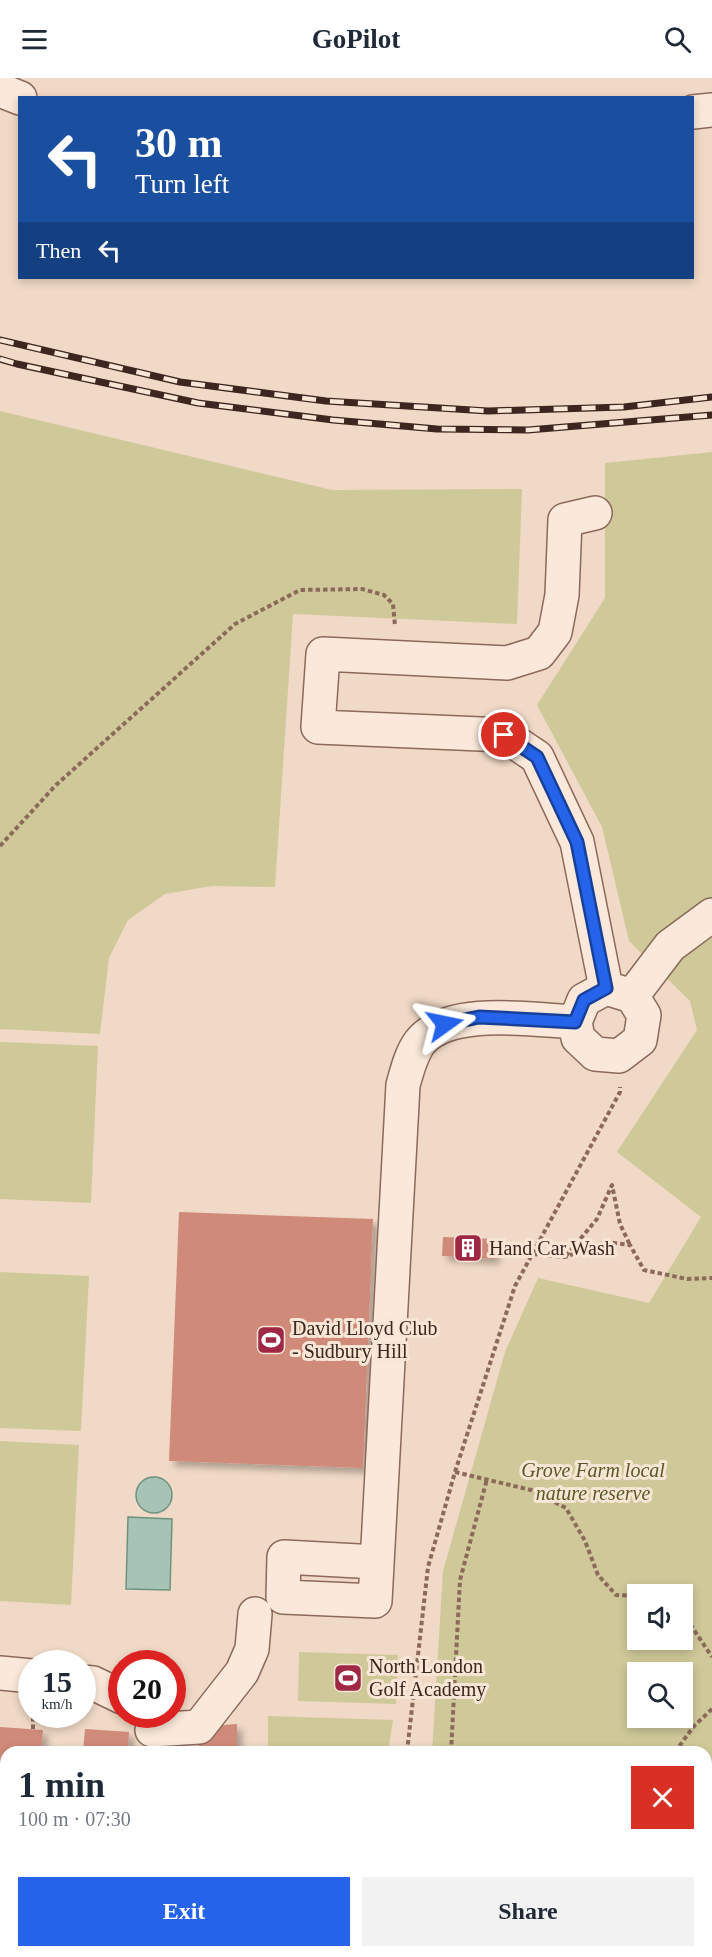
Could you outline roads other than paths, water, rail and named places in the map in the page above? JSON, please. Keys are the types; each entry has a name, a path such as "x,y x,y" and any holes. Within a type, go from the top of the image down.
{"street":[{"path":"0,90 18,97"},
{"path":"694,112 712,110"},
{"path":"595,513 565,520 562,595 555,632 538,653 507,663 323,654 318,727 504,735 537,757 577,842 619,992 644,1015 640,1040 619,1056 595,1054 578,1038 575,1022 584,1000 619,992 670,946 712,915"},
{"path":"377,1562 402,1097 408,1067 421,1042 445,1024 479,1017 575,1022"},
{"path":"152,1732 199,1727 242,1672 252,1649 255,1614"},
{"path":"0,1673 18,1675"}],"railway":[{"path":"0,340 180,382 326,401 488,411 624,407 712,397"},
{"path":"0,359 198,403 333,420 437,429 528,430 712,415"}],"place":[{"name":"Hand Car Wash","path":"468,1248"},
{"name":"David Lloyd Club - Sudbury Hill","path":"271,1340"},
{"name":"North London Golf Academy","path":"348,1678"}],"park label":[{"name":"Grove Farm local nature reserve","path":"593,1482"}]}
